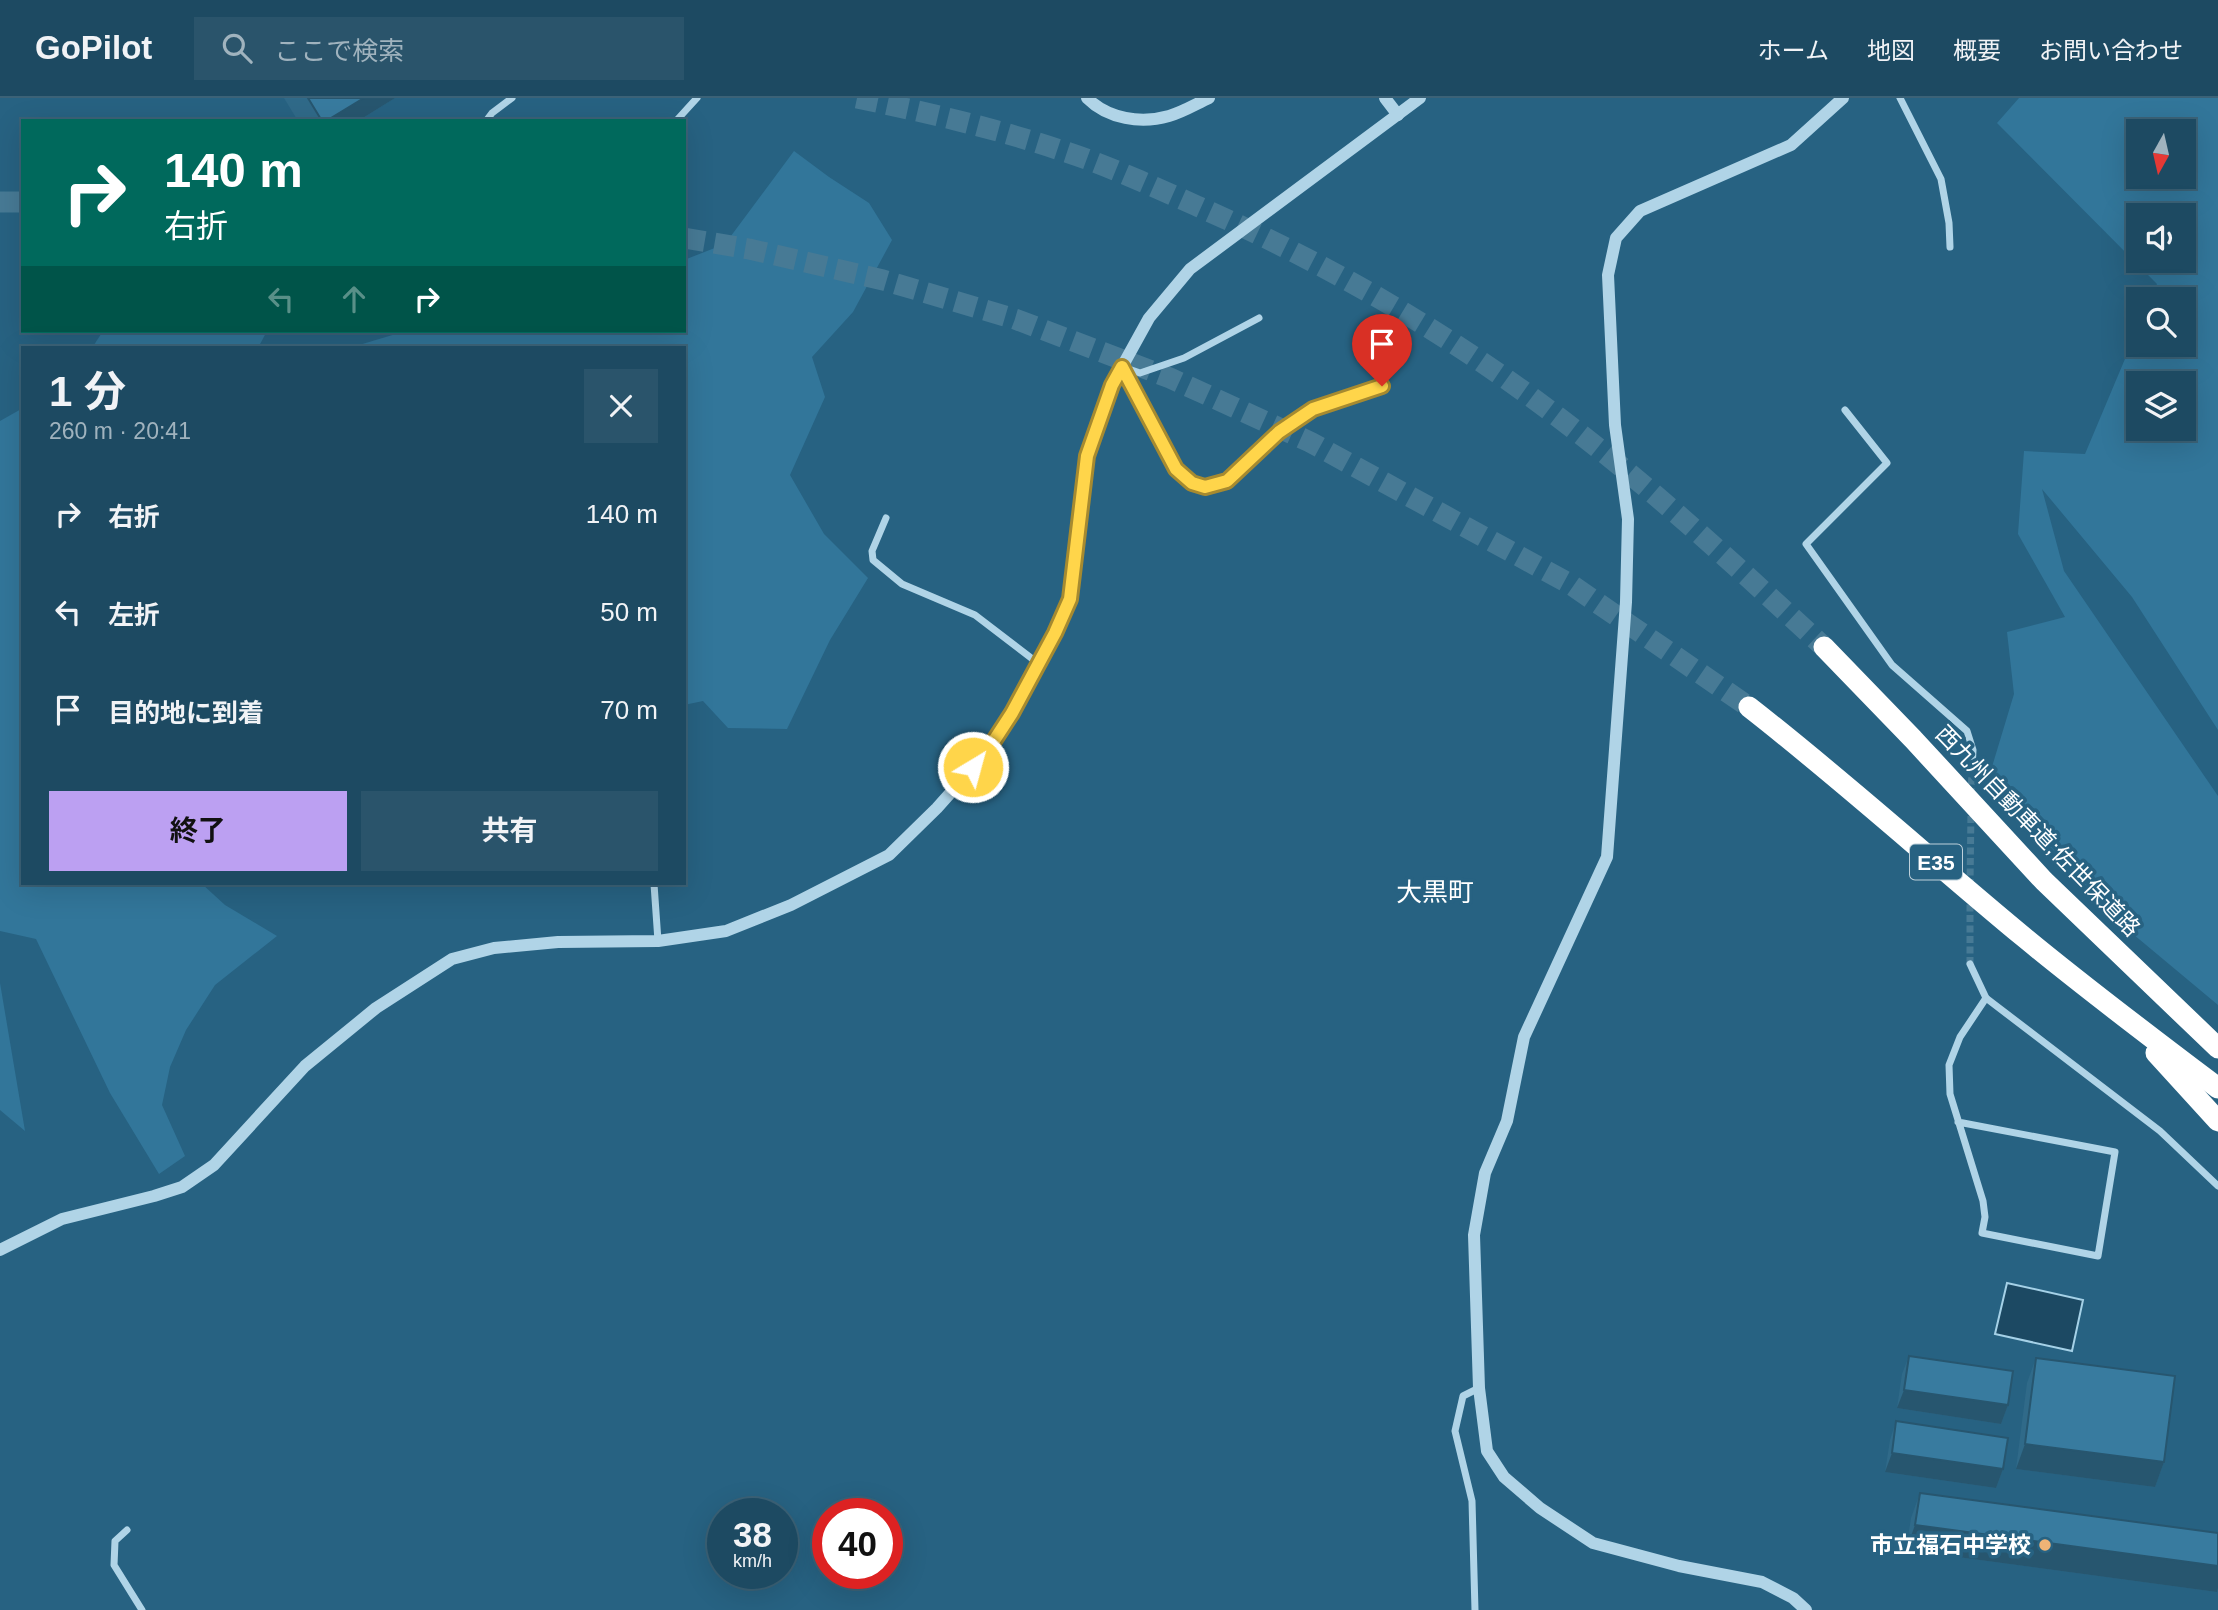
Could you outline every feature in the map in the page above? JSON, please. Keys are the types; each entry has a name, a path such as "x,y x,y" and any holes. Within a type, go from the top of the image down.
{"highway":[{"name":"西九州自動車道;佐世保道路","path":"1824,647 2044,881 2218,1048"},
{"name":"E35","path":"1749,707 1826,768 2025,938 2123,1017 2218,1088"},
{"path":"2152,986 2218,1029"},
{"path":"2123,1017 2218,1121"}],"street":[{"path":"488,119 512,98"},
{"path":"678,119 697,98"},
{"path":"1087,98 1114,116 1141,120 1169,116 1209,98"},
{"path":"1385,98 1398,115"},
{"path":"0,1250 62,1219 182,1187 214,1165 304,1066 376,1008 452,959 494,948 558,942 658,941 726,931 791,905 889,855 937,808 986,753 1038,664 1070,599 1087,456 1112,385 1149,318 1190,269 1420,98"},
{"path":"1806,1610 1793,1598 1762,1582 1679,1566 1593,1543 1540,1508 1504,1477 1487,1451 1479,1388 1474,1235 1485,1173 1507,1121 1524,1037 1607,858 1626,602 1628,519 1615,425 1608,275 1616,238 1640,211 1791,145 1843,98"},
{"path":"1900,98 1941,179 1950,223 1950,247"},
{"path":"1122,367 1140,373 1184,358 1259,318"},
{"path":"1122,367 1176,469 1192,483 1205,487 1227,481 1279,432 1313,409 1382,386"},
{"path":"1844,410 1887,463 1805,544 1892,665 1967,731 1972,750 1972,770"},
{"path":"886,518 872,551 873,560 902,584 975,615 1038,664"},
{"path":"654,885 658,941"},
{"path":"1970,964 1986,998 2160,1131 2218,1186"},
{"path":"1958,1122 2115,1152 2098,1256 1982,1233 1985,1217 1983,1201 1958,1122 1950,1094 1949,1065 1960,1037 1986,998"},
{"path":"1475,1610 1472,1502 1455,1430 1463,1396 1479,1388"},
{"path":"127,1530 115,1541 114,1565 142,1610"}],"shaded area":[{"path":"2019,98 2218,98 2218,730 2132,597 2042,489 2064,571 2218,796 2218,1005 2103,909 1985,790 2014,694 2007,632 2065,617 2018,534 2024,451 2085,454 2126,357 2196,357 2196,287 2156,287 2157,284 2146,273 2196,273 2196,203 2126,203 2126,253 1997,123"},
{"path":"794,151 869,203 892,240 853,312 812,357 825,397 790,475 824,534 868,578 830,640 787,729 728,728 703,701 686,705 686,346 356,346 399,333 686,333 686,259 725,244"},
{"path":"102,333 266,333 259,346 93,346"},
{"path":"21,409 21,885 203,885 225,905 277,936 215,985 186,1030 170,1067 162,1105 185,1156 159,1174 110,1093 36,939 0,931 0,421"},
{"path":"0,983 25,1131 0,1110"},
{"path":"2007,1283 2083,1300 2072,1351 1995,1334"}],"building":[{"path":"308,98 364,98 329,119 321,119"},
{"path":"1909,1356 2013,1371 2008,1405 1904,1390"},
{"path":"2036,1358 2175,1376 2164,1462 2025,1444"},
{"path":"1896,1421 2008,1438 2003,1469 1892,1453"},
{"path":"1920,1493 2218,1533 2218,1566 1915,1525"}],"tunnel":[{"path":"857,98 985,128 1095,162 1290,250 1382,300 1470,354 1589,441 1692,527 1824,647"},
{"path":"0,202 21,202"},
{"path":"686,238 749,249 883,280 1015,319 1170,378 1310,442 1570,584 1749,707"},
{"path":"1971,795 1972,770"},
{"path":"1970,886 1971,810"},
{"path":"1970,898 1970,964"}],"place":[{"name":"市立福石中学校","path":"2045,1545"}],"district":[{"name":"大黒町","path":"1435,892"}],"route":[{"path":"973,767 986,753 1012,713 1070,599 1087,456 1112,385 1122,367 1176,469 1192,483 1205,487 1227,481 1279,432 1313,409 1382,386"}]}
